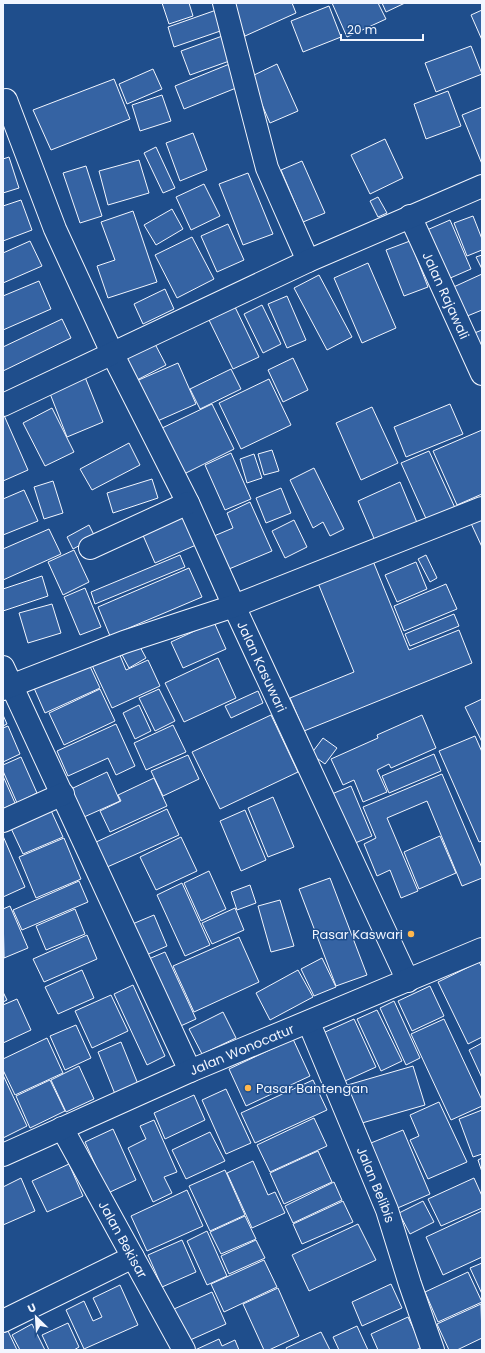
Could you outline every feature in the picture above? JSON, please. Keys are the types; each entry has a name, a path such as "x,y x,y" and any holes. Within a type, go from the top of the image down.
{"street":[{"path":"224,3 268,168 308,262"},
{"name":"Jalan Kasuwari","path":"6,100 56,229 112,353 188,503 234,606 408,981"},
{"path":"3,405 308,262 410,216 482,186"},
{"name":"Jalan Rajawali","path":"410,216 482,374"},
{"path":"90,548 188,503"},
{"path":"190,1071 63,794 6,681 234,606 482,508"},
{"path":"3,821 63,794"},
{"name":"Jalan Wonocatur","path":"4,1153 190,1071 309,1023 482,949"},
{"name":"Jalan Belibis","path":"309,1023 387,1210 410,1284 434,1350"},
{"name":"Jalan Bekisar","path":"62,1128 184,1350"},
{"path":"3,1321 133,1257"}],"building":[{"path":"162,3 189,3 193,16 169,24"},
{"path":"292,3 296,13 245,36 231,4"},
{"path":"332,3 378,3 386,19 347,37"},
{"path":"382,3 405,3 386,12"},
{"path":"329,6 341,37 303,52 291,21"},
{"path":"222,8 229,28 174,47 168,27"},
{"path":"482,10 482,40 471,15"},
{"path":"225,35 235,59 190,75 181,51"},
{"path":"471,46 482,74 436,92 425,63"},
{"path":"232,63 241,86 184,109 175,86"},
{"path":"277,64 298,111 270,123 250,77"},
{"path":"153,69 162,89 127,104 119,84"},
{"path":"114,79 130,119 51,150 33,110"},
{"path":"448,91 461,126 426,139 414,104"},
{"path":"162,95 171,121 140,131 132,105"},
{"path":"482,107 482,164 462,115"},
{"path":"193,133 207,170 180,181 166,143"},
{"path":"385,139 403,178 370,194 351,155"},
{"path":"156,147 175,188 163,193 144,153"},
{"path":"9,157 19,188 3,193 3,159"},
{"path":"139,160 149,193 108,205 99,171"},
{"path":"302,161 325,213 303,222 281,170"},
{"path":"86,166 102,216 80,223 63,173"},
{"path":"248,173 273,234 243,245 219,184"},
{"path":"204,184 220,216 191,230 176,197"},
{"path":"378,197 387,213 378,217 370,201"},
{"path":"21,200 32,230 3,241 3,206"},
{"path":"172,209 183,229 156,245 144,225"},
{"path":"133,211 157,282 108,298 97,266 115,260 101,222"},
{"path":"473,216 482,239 482,250 467,256 454,223"},
{"path":"450,220 471,269 448,279 427,230"},
{"path":"228,224 244,260 217,272 201,236"},
{"path":"192,237 214,279 177,298 155,255"},
{"path":"30,241 42,266 3,283 3,253"},
{"path":"410,241 428,287 404,296 386,250"},
{"path":"482,255 482,269 476,257"},
{"path":"368,263 396,328 362,343 334,278"},
{"path":"482,274 482,310 460,319 447,290"},
{"path":"319,275 352,337 327,350 294,288"},
{"path":"39,281 51,309 3,330 3,296"},
{"path":"165,289 174,309 143,324 134,304"},
{"path":"287,296 306,340 287,348 268,304"},
{"path":"262,305 281,344 263,353 244,314"},
{"path":"235,307 259,357 233,369 209,320"},
{"path":"62,319 71,338 3,371 3,347"},
{"path":"482,330 482,357 472,334"},
{"path":"155,344 166,365 137,380 126,359"},
{"path":"293,358 308,390 283,402 268,370"},
{"path":"178,363 196,404 153,423 134,382"},
{"path":"231,369 241,389 200,409 190,389"},
{"path":"85,377 103,422 67,437 49,391"},
{"path":"269,379 291,425 241,449 219,403"},
{"path":"212,404 234,449 180,476 158,430"},
{"path":"450,404 463,434 406,457 394,427"},
{"path":"372,407 398,463 361,480 336,423"},
{"path":"52,408 74,452 45,466 23,423"},
{"path":"3,413 28,470 3,481"},
{"path":"482,430 482,494 457,505 433,451"},
{"path":"129,443 140,465 92,490 80,469"},
{"path":"272,450 279,471 264,475 258,454"},
{"path":"429,451 456,510 428,523 401,463"},
{"path":"231,453 251,499 225,510 205,465"},
{"path":"254,454 262,478 247,483 240,459"},
{"path":"314,468 344,529 330,536 323,522 313,528 290,480"},
{"path":"152,479 158,498 113,513 107,493"},
{"path":"53,481 63,513 44,519 34,487"},
{"path":"400,482 418,525 376,543 358,501"},
{"path":"281,488 291,513 266,523 256,498"},
{"path":"24,490 38,521 3,535 3,499"},
{"path":"250,502 272,551 229,569 214,536 233,528 227,513"},
{"path":"482,513 482,547 469,519"},
{"path":"183,515 196,545 155,563 142,533"},
{"path":"294,520 307,547 285,558 272,531"},
{"path":"89,525 95,537 73,549 67,537"},
{"path":"49,529 61,554 3,580 3,549"},
{"path":"74,550 89,582 63,595 48,562"},
{"path":"180,555 185,567 95,604 91,592"},
{"path":"426,555 437,578 430,582 418,559"},
{"path":"373,561 409,650 459,630 472,663 304,731 290,698 354,672 318,583"},
{"path":"416,562 427,589 397,602 385,575"},
{"path":"189,568 202,597 110,636 98,607"},
{"path":"42,576 48,596 3,611 3,589"},
{"path":"446,584 457,609 404,631 394,606"},
{"path":"85,588 101,627 80,635 64,597"},
{"path":"52,604 61,633 28,643 19,613"},
{"path":"454,614 459,626 410,646 405,634"},
{"path":"214,622 226,649 183,668 171,642"},
{"path":"138,643 146,658 129,668 121,653"},
{"path":"117,648 126,670 148,660 160,686 112,708 90,661"},
{"path":"218,658 236,698 184,722 165,683"},
{"path":"88,662 100,688 45,713 34,688"},
{"path":"100,689 115,721 64,745 49,713"},
{"path":"159,689 175,721 155,731 139,698"},
{"path":"258,691 263,703 231,718 225,706"},
{"path":"482,699 482,742 465,707"},
{"path":"139,705 151,731 135,739 123,713"},
{"path":"3,715 7,724 3,726"},
{"path":"271,715 298,772 220,809 192,752"},
{"path":"422,715 436,748 391,768 389,764 377,770 387,792 363,802 354,780 343,785 331,759 378,738 377,735"},
{"path":"116,724 135,766 116,775 108,758 68,776 57,751"},
{"path":"173,725 186,752 146,770 134,743"},
{"path":"8,726 20,754 3,762 3,728"},
{"path":"475,736 482,752 482,841 479,842 439,751"},
{"path":"323,738 337,748 325,764 311,754"},
{"path":"434,754 441,771 389,793 382,776"},
{"path":"188,755 199,779 163,796 151,771"},
{"path":"21,757 37,793 17,803 3,771 3,765"},
{"path":"107,772 120,801 84,817 71,789"},
{"path":"442,774 482,868 482,878 462,886 427,801 387,818 418,891 401,898 390,870 377,876 364,844 376,838 363,807"},
{"path":"3,776 15,803 3,809"},
{"path":"154,778 167,806 110,832 100,811 121,801 118,795"},
{"path":"351,786 372,836 348,846 327,796"},
{"path":"273,797 294,847 268,857 248,808"},
{"path":"49,806 63,837 23,854 9,824"},
{"path":"167,809 179,835 105,868 94,843"},
{"path":"245,810 266,860 241,871 220,821"},
{"path":"3,836 25,887 3,897"},
{"path":"440,836 456,873 419,889 404,852"},
{"path":"181,837 197,871 156,890 140,857"},
{"path":"64,838 81,879 36,898 19,857"},
{"path":"209,871 226,909 201,921 184,883"},
{"path":"330,878 367,975 336,986 299,889"},
{"path":"79,881 88,902 22,930 13,910"},
{"path":"182,883 210,945 185,956 157,895"},
{"path":"250,885 256,903 237,910 231,892"},
{"path":"280,900 294,946 271,952 258,906"},
{"path":"10,906 28,948 4,958 3,909"},
{"path":"235,908 244,930 212,944 202,923"},
{"path":"75,909 85,934 46,950 36,926"},
{"path":"154,915 167,946 144,956 130,925"},
{"path":"87,935 97,959 44,982 33,959"},
{"path":"239,937 259,982 194,1012 173,966"},
{"path":"165,952 196,1019 174,1029 144,961"},
{"path":"322,958 336,987 314,996 301,969"},
{"path":"479,962 482,967 482,1037 468,1044 438,982"},
{"path":"82,970 94,998 58,1014 45,987"},
{"path":"298,970 313,997 270,1020 256,993"},
{"path":"133,985 165,1056 147,1065 114,994"},
{"path":"430,986 444,1016 412,1031 398,1001"},
{"path":"3,992 7,1000 3,1002"},
{"path":"111,995 128,1031 92,1048 75,1011"},
{"path":"17,999 31,1030 3,1043 3,1005"},
{"path":"394,1001 420,1058 406,1065 380,1008"},
{"path":"377,1010 402,1061 381,1071 357,1019"},
{"path":"223,1012 236,1038 202,1054 189,1029"},
{"path":"354,1019 376,1067 345,1081 323,1033"},
{"path":"444,1019 482,1100 482,1106 451,1120 411,1034"},
{"path":"76,1025 91,1058 65,1070 50,1036"},
{"path":"47,1038 63,1073 15,1095 3,1070 3,1059"},
{"path":"293,1039 310,1076 246,1106 229,1069"},
{"path":"121,1042 138,1084 115,1094 98,1052"},
{"path":"482,1043 482,1078 469,1050"},
{"path":"79,1066 94,1099 66,1112 51,1080"},
{"path":"413,1066 425,1105 355,1125 344,1086"},
{"path":"3,1075 27,1126 3,1138"},
{"path":"50,1080 65,1111 30,1128 16,1096"},
{"path":"313,1080 327,1110 255,1143 241,1113"},
{"path":"226,1089 251,1143 226,1154 202,1100"},
{"path":"194,1095 205,1120 165,1139 154,1113"},
{"path":"439,1102 467,1162 428,1179 410,1140 419,1136 410,1115"},
{"path":"482,1110 482,1154 473,1157 459,1119"},
{"path":"314,1118 327,1146 270,1172 257,1145"},
{"path":"154,1120 177,1172 164,1177 172,1193 153,1202 128,1148 146,1139 140,1126"},
{"path":"113,1129 136,1180 108,1193 85,1142"},
{"path":"403,1130 430,1194 393,1210 366,1145"},
{"path":"210,1132 225,1161 186,1179 172,1150"},
{"path":"318,1151 332,1182 284,1204 270,1173"},
{"path":"482,1158 482,1172 478,1160"},
{"path":"253,1161 268,1195 275,1192 285,1213 252,1228 227,1173"},
{"path":"69,1164 83,1196 47,1212 32,1181"},
{"path":"225,1170 245,1215 210,1231 189,1186"},
{"path":"21,1178 35,1211 3,1225 3,1187"},
{"path":"474,1178 482,1196 482,1208 441,1226 428,1199"},
{"path":"334,1182 342,1200 293,1223 285,1206"},
{"path":"187,1190 203,1226 147,1251 131,1216"},
{"path":"343,1201 353,1222 302,1244 293,1224"},
{"path":"423,1201 434,1222 410,1234 399,1213"},
{"path":"482,1211 482,1257 443,1275 426,1237"},
{"path":"245,1216 256,1239 221,1254 210,1232"},
{"path":"358,1224 376,1260 309,1291 292,1255"},
{"path":"207,1231 227,1276 207,1285 187,1241"},
{"path":"182,1240 196,1272 162,1287 148,1255"},
{"path":"256,1240 265,1258 229,1274 221,1256"},
{"path":"264,1260 277,1287 224,1312 211,1284"},
{"path":"482,1263 482,1294 470,1268"},
{"path":"468,1272 482,1302 438,1322 425,1292"},
{"path":"391,1284 402,1308 362,1326 352,1302"},
{"path":"120,1285 138,1325 84,1349 66,1310 84,1301 93,1321 102,1317 93,1298"},
{"path":"278,1288 299,1336 269,1350 264,1350 243,1304"},
{"path":"212,1292 226,1324 188,1341 174,1309"},
{"path":"481,1304 482,1338 457,1350 449,1350 437,1324"},
{"path":"408,1317 422,1347 416,1350 378,1350 371,1334"},
{"path":"68,1323 79,1347 74,1350 49,1350 42,1335"},
{"path":"32,1324 45,1350 20,1350 12,1335"},
{"path":"357,1326 368,1350 339,1350 333,1337"},
{"path":"8,1331 17,1350 3,1350 3,1333"},
{"path":"321,1332 330,1350 287,1350 286,1348"},
{"path":"219,1339 222,1346 235,1340 239,1350 195,1350"}],"place":[{"name":"Pasar Kaswari","path":"411,934"},
{"name":"Pasar Bantengan","path":"248,1088"}]}
